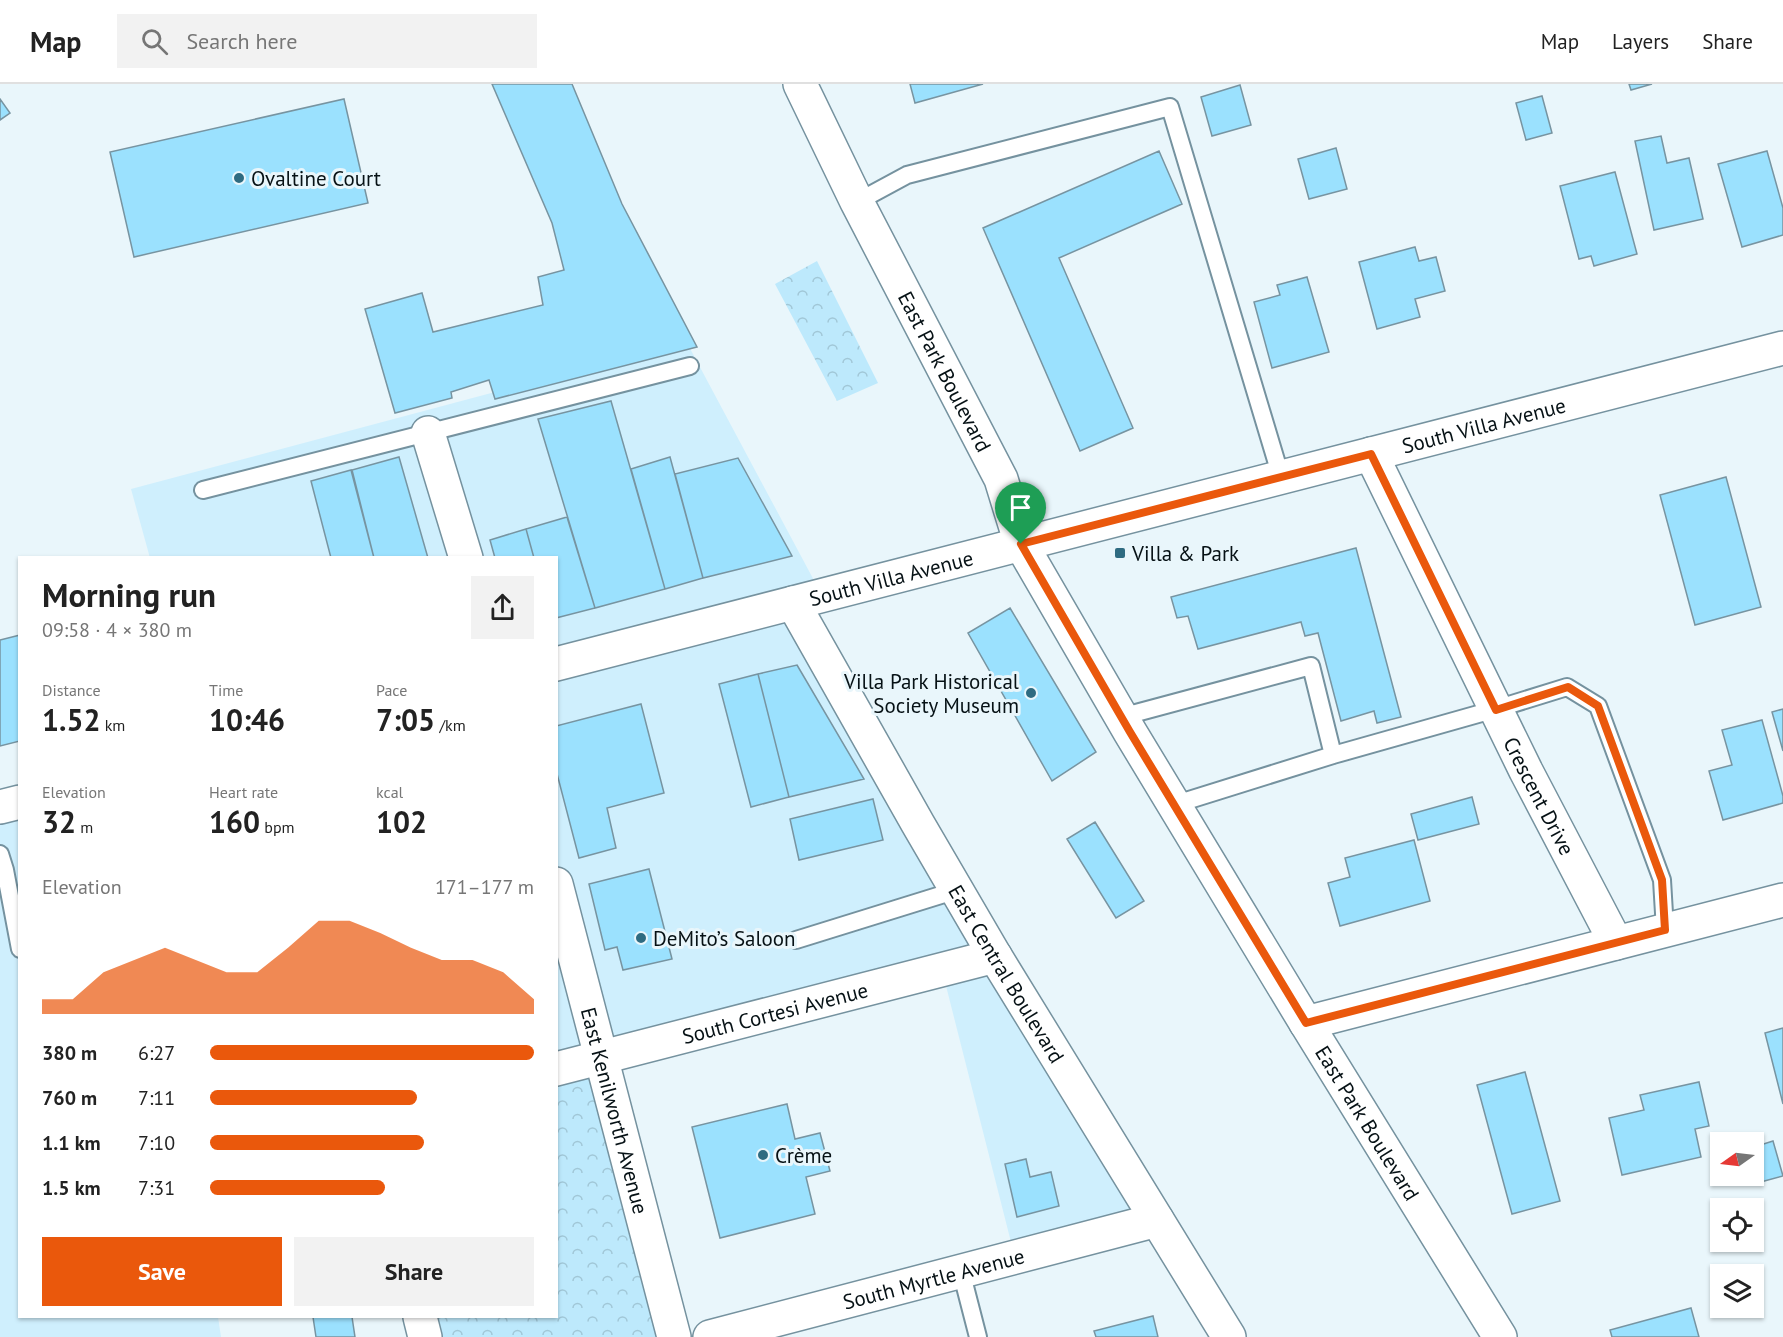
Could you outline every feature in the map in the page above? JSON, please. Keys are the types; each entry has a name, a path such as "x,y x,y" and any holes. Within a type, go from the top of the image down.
{"street":[{"name":"East Park Boulevard","path":"800,84 857,202 1001,479 1021,544 1173,805 1500,1337"},
{"name":"South Villa Avenue","path":"558,663 1783,348"},
{"path":"428,433 465,556"},
{"name":"Crescent Drive","path":"1371,454 1496,710 1616,943"},
{"name":"East Central Boulevard","path":"792,603 995,956 1229,1337"},
{"path":"0,807 18,802"},
{"name":"East Kenilworth Avenue","path":"558,892 674,1337"},
{"path":"1306,1023 1783,900"},
{"name":"South Cortesi Avenue","path":"558,1069 995,956"},
{"name":"South Myrtle Avenue","path":"710,1337 1157,1220"},
{"path":"420,1318 425,1337"}],"lane":[{"path":"857,202 907,175 1170,107 1281,477"},
{"path":"203,490 690,366"},
{"path":"1121,717 1311,666 1333,755"},
{"path":"1173,805 1333,755 1496,710 1568,687 1598,706 1662,880 1665,930"},
{"path":"0,854 18,938"},
{"path":"796,940 957,890"},
{"path":"962,1271 978,1337"}],"shaded area":[{"path":"686,341 817,586 558,653 558,556 149,556 131,489"},
{"path":"787,616 982,950 558,1057 558,677"},
{"path":"18,818 18,1318 218,1318 221,1337 0,1337 0,822"},
{"path":"987,966 1143,1215 1013,1250 944,978"}],"green space":[{"path":"817,261 878,383 837,401 775,284"},
{"path":"596,1070 664,1337 435,1337 431,1318 558,1318 558,1080"}],"building":[{"path":"492,84 572,84 622,204 697,347 495,399 489,380 451,392 452,398 395,413 365,309 422,293 433,332 543,305 538,277 564,270 552,223"},
{"path":"910,84 983,84 915,103"},
{"path":"1629,84 1652,84 1631,90"},
{"path":"1240,85 1251,125 1212,136 1201,97"},
{"path":"1542,96 1552,133 1526,140 1516,103"},
{"path":"0,99 10,113 0,120"},
{"name":"Ovaltine Court","path":"344,99 368,203 134,257 110,152"},
{"path":"1661,136 1667,163 1689,158 1703,219 1654,230 1635,141"},
{"path":"1336,148 1347,189 1309,199 1298,159"},
{"path":"1159,151 1182,204 1059,258 1133,428 1080,451 983,228"},
{"path":"1767,151 1783,208 1783,235 1742,247 1718,164"},
{"path":"1615,172 1637,254 1594,266 1591,256 1579,259 1560,186"},
{"path":"1415,247 1419,261 1436,257 1445,291 1415,299 1420,317 1377,329 1359,262"},
{"path":"1307,277 1329,352 1272,368 1254,302 1280,295 1277,285"},
{"path":"611,401 665,589 595,608 538,419"},
{"path":"399,457 427,556 374,556 352,470"},
{"path":"670,457 703,578 665,589 631,469"},
{"path":"738,458 792,556 703,578 675,474"},
{"path":"351,470 373,556 330,556 311,481"},
{"path":"1726,477 1761,607 1695,625 1660,495"},
{"path":"567,517 595,608 558,617 558,556 533,556 526,529"},
{"path":"526,529 533,556 494,556 490,540"},
{"path":"1356,548 1401,717 1377,723 1374,711 1341,721 1318,633 1305,636 1301,622 1198,649 1188,616 1177,618 1171,597"},
{"name":"Villa Park Historical Society Museum","path":"1010,608 1096,752 1052,781 968,633"},
{"path":"18,636 18,742 0,746 0,640"},
{"path":"797,665 864,779 789,797 758,674"},
{"path":"758,674 789,797 751,807 719,684"},
{"path":"641,704 664,793 607,808 616,848 579,858 558,778 558,725"},
{"path":"1783,709 1783,751 1772,712"},
{"path":"1762,720 1783,803 1723,820 1709,771 1732,765 1722,730"},
{"path":"1472,797 1479,824 1418,840 1411,814"},
{"path":"873,799 883,840 799,860 790,819"},
{"path":"1095,822 1144,901 1116,918 1067,839"},
{"path":"1414,840 1430,901 1340,926 1328,883 1350,877 1345,858"},
{"path":"649,869 672,959 623,970 617,947 605,950 589,884"},
{"path":"1783,1028 1783,1104 1765,1033"},
{"path":"1525,1072 1560,1201 1512,1214 1477,1085"},
{"path":"1699,1082 1709,1126 1695,1129 1701,1157 1622,1175 1609,1118 1644,1110 1640,1095"},
{"name":"Crème","path":"787,1104 795,1139 820,1133 830,1171 806,1177 815,1214 720,1238 692,1127"},
{"path":"1773,1141 1783,1176 1764,1181 1764,1144"},
{"path":"1026,1159 1030,1177 1051,1172 1059,1206 1017,1217 1005,1164"},
{"path":"1691,1308 1699,1337 1612,1337 1610,1330"},
{"path":"1153,1316 1158,1337 1096,1337 1094,1331"},
{"path":"313,1318 352,1318 355,1337 316,1337"}],"place":[{"name":"Ovaltine Court","path":"239,178"},
{"name":"Villa & Park","path":"1120,553"},
{"name":"Villa Park Historical Society Museum","path":"1031,693"},
{"name":"DeMito’s Saloon","path":"641,938"},
{"name":"Crème","path":"763,1155"}],"route":[{"path":"1371,454 1496,710 1568,687 1598,706 1662,880 1665,930 1306,1023 1130,732 1021,544 1371,454"}]}
